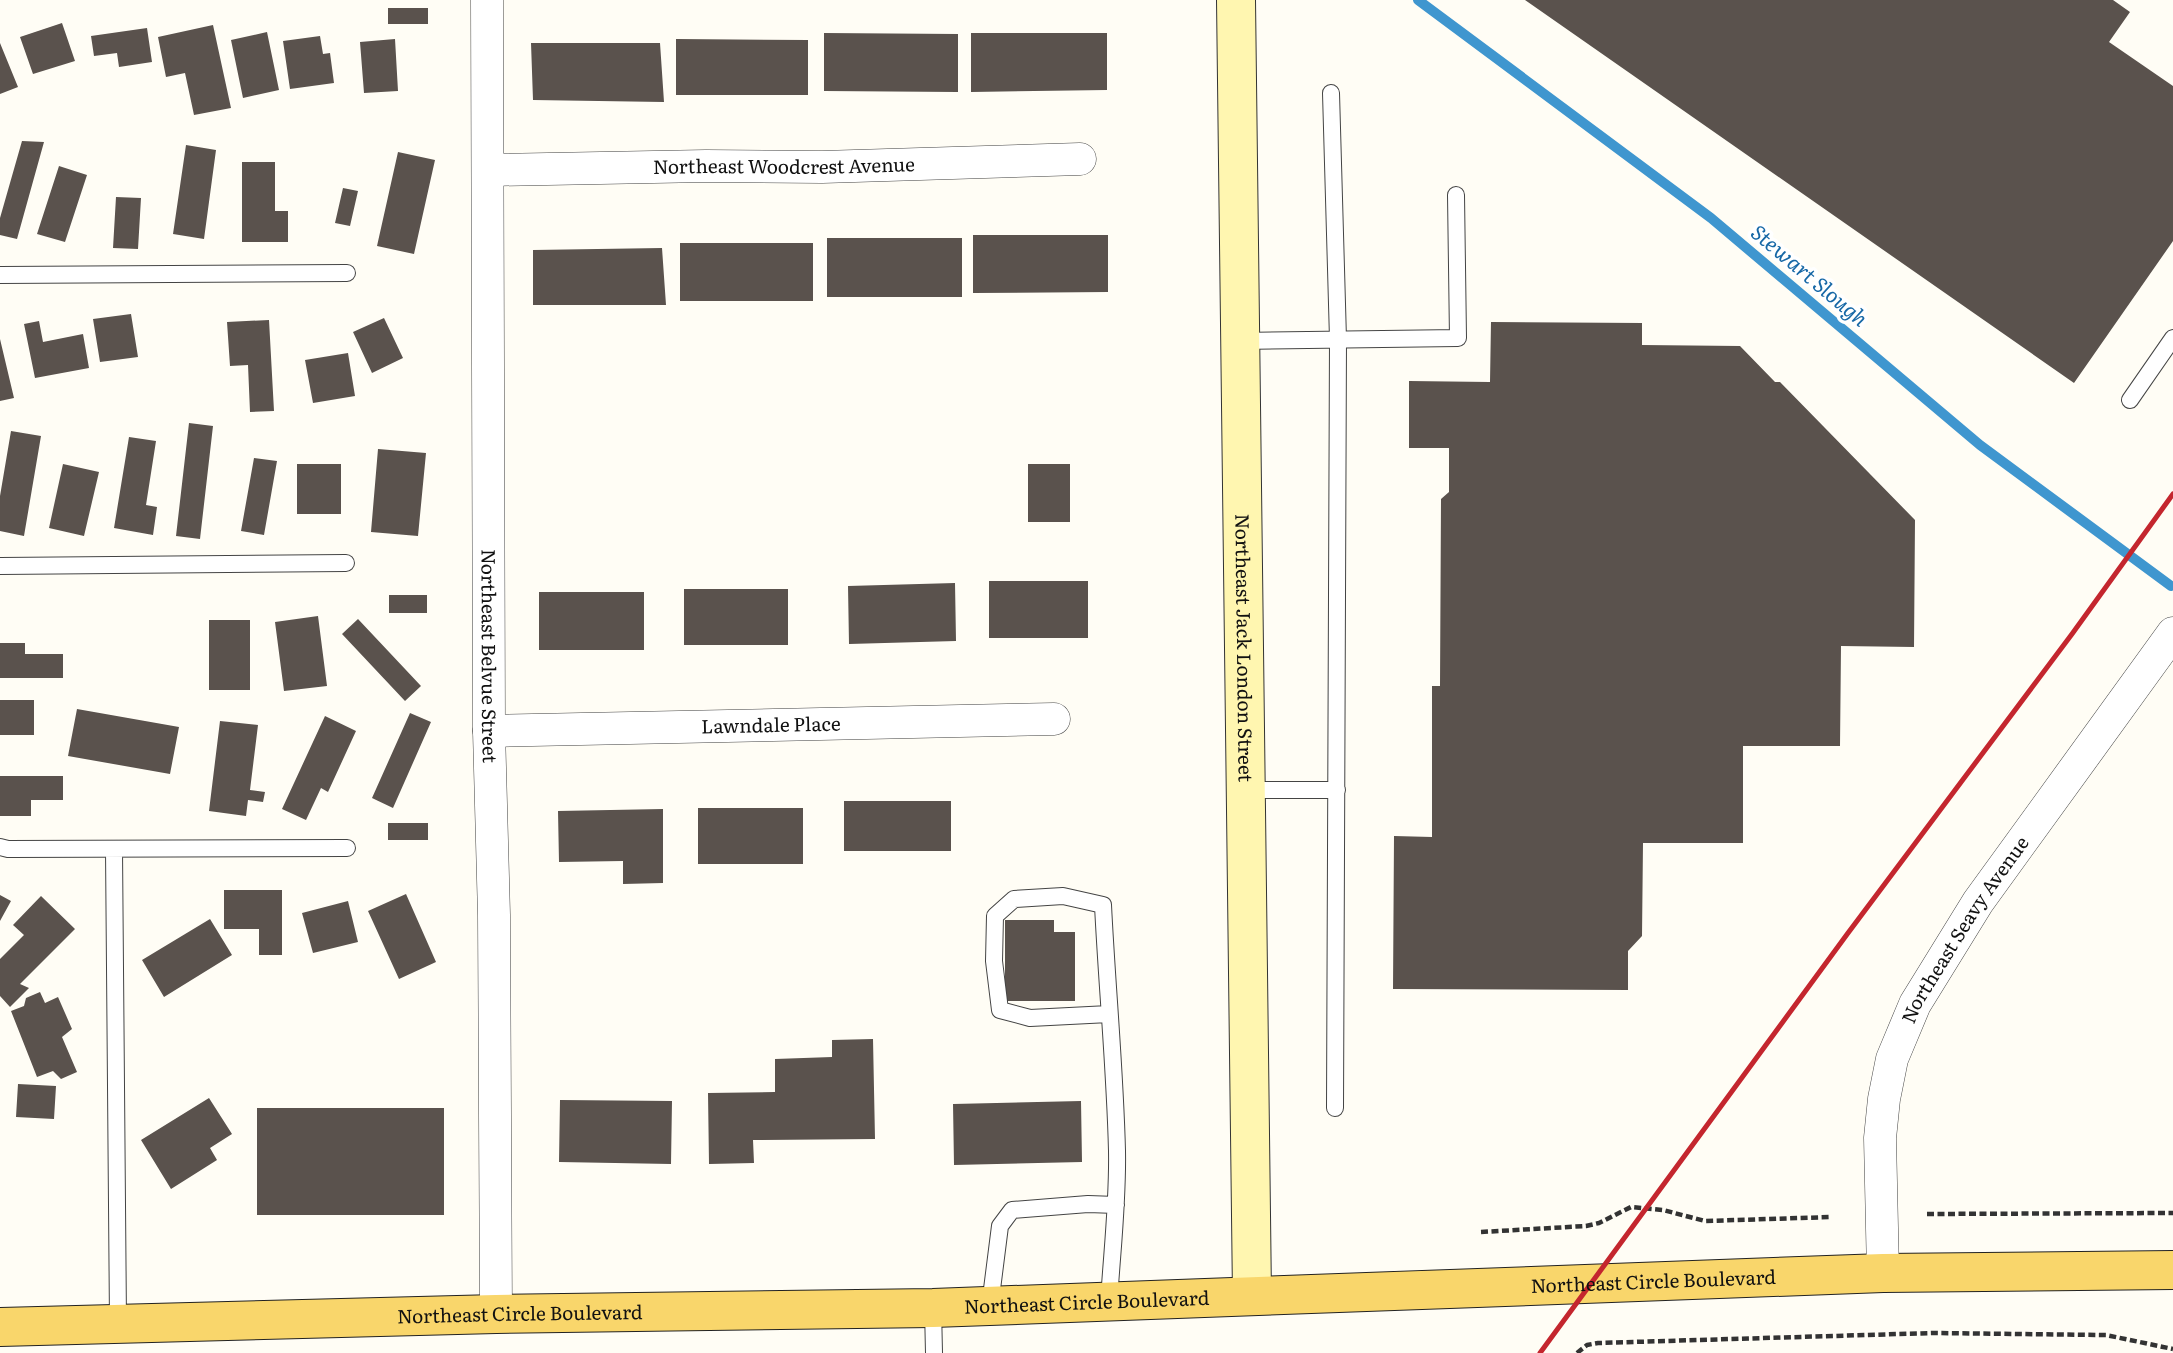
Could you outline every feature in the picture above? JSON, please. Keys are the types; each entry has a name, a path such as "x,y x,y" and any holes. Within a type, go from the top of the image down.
{"main road":[{"name":"Northeast Circle Boulevard","path":"0,1327 496,1314 933,1308 1883,1273 2173,1270"}],"street":[{"name":"Northeast Belvue Street","path":"487,0 489,731 494,915 496,1314"},
{"name":"Northeast Jack London Street","path":"1236,0 1252,1296"},
{"name":"Northeast Woodcrest Avenue","path":"488,170 822,167 1080,159"},
{"name":"Northeast Seavy Avenue","path":"1883,1273 1880,1138 1884,1099 1892,1059 1915,1004 1978,902 2173,633"},
{"name":"Lawndale Place","path":"489,731 1054,719"}],"lane":[{"path":"1331,93 1338,339 1335,1108"},
{"path":"1240,341 1458,338 1456,195"},
{"path":"0,275 347,273"},
{"path":"2130,400 2173,338"},
{"path":"0,566 346,563"},
{"path":"1246,790 1336,790"},
{"path":"0,847 114,850 347,848"},
{"path":"114,850 118,1322"},
{"path":"1109,1014 1030,1018 999,1010 994,961 995,916 1014,899 1063,897 1103,905 1117,1151 1109,1301"},
{"path":"990,1306 999,1226 1012,1210 1088,1203 1116,1205"},
{"path":"933,1308 934,1353"}],"path":[{"path":"1480,1232 1586,1226 1599,1223 1631,1206 1663,1209 1705,1221 1832,1217"},
{"path":"1927,1214 2173,1213"},
{"path":"1577,1353 1587,1345 1598,1343 1933,1333 2106,1335 2173,1349"}],"building":[{"path":"1525,0 2113,0 2130,12 2109,42 2173,86 2173,241 2074,383"},
{"path":"388,8 428,8 428,24 388,24"},
{"path":"62,23 75,61 33,74 20,37"},
{"path":"213,25 231,108 194,115 185,73 166,77 158,37"},
{"path":"147,28 152,62 119,67 117,53 94,56 91,36"},
{"path":"267,32 279,90 243,98 231,40"},
{"path":"824,33 958,34 958,92 824,91"},
{"path":"971,33 1107,33 1107,90 971,92"},
{"path":"320,36 323,54 330,53 334,83 290,89 283,41"},
{"path":"395,39 398,91 364,93 360,42"},
{"path":"676,39 808,40 808,95 676,95"},
{"path":"0,43 18,87 0,94"},
{"path":"531,43 660,43 664,102 533,100"},
{"path":"22,141 44,142 17,239 0,235 0,218"},
{"path":"186,145 216,150 204,239 173,234"},
{"path":"398,152 435,160 414,254 377,246"},
{"path":"242,162 275,162 275,211 288,211 288,242 242,242"},
{"path":"59,166 87,175 65,242 37,234"},
{"path":"343,188 358,191 350,226 335,223"},
{"path":"116,197 141,198 138,249 113,248"},
{"path":"973,235 1108,235 1108,292 973,293"},
{"path":"827,238 962,238 962,297 827,297"},
{"path":"680,243 813,243 813,301 680,301"},
{"path":"662,248 666,305 533,305 533,250"},
{"path":"131,314 138,357 100,362 93,319"},
{"path":"384,318 403,358 372,373 353,332"},
{"path":"269,320 274,411 250,412 248,365 230,366 227,322"},
{"path":"39,321 43,342 83,334 89,368 35,378 24,324"},
{"path":"1491,322 1642,323 1642,345 1740,346 1775,382 1780,382 1915,520 1914,647 1841,646 1840,746 1743,746 1743,843 1643,843 1642,936 1628,951 1628,990 1393,989 1394,836 1432,837 1432,686 1440,686 1441,499 1449,492 1449,448 1409,448 1409,381 1490,382"},
{"path":"0,339 14,398 0,401"},
{"path":"348,353 355,396 313,403 305,360"},
{"path":"189,423 213,426 200,539 176,536"},
{"path":"11,431 41,436 24,536 0,531 0,496"},
{"path":"129,437 156,441 146,505 157,507 153,535 114,528"},
{"path":"378,449 426,453 418,536 371,532"},
{"path":"254,458 277,461 264,535 241,531"},
{"path":"63,464 99,472 84,536 49,528"},
{"path":"297,464 341,464 341,514 297,514"},
{"path":"1028,464 1070,464 1070,522 1028,522"},
{"path":"989,581 1088,581 1088,638 989,638"},
{"path":"955,583 956,641 849,644 848,586"},
{"path":"684,589 788,589 788,645 684,645"},
{"path":"539,592 644,592 644,650 539,650"},
{"path":"389,595 427,595 427,613 389,613"},
{"path":"318,616 327,686 284,691 275,622"},
{"path":"358,619 421,686 405,701 342,634"},
{"path":"209,620 250,620 250,690 209,690"},
{"path":"0,643 25,643 25,654 63,654 63,678 0,678"},
{"path":"0,700 34,700 34,735 0,735"},
{"path":"77,709 179,727 170,774 68,756"},
{"path":"410,713 431,722 393,808 372,798"},
{"path":"325,716 356,731 328,792 321,788 306,820 282,809"},
{"path":"220,721 258,725 250,790 265,792 263,802 248,800 246,816 209,811"},
{"path":"0,776 63,776 63,800 31,800 31,816 0,816"},
{"path":"844,801 951,801 951,851 844,851"},
{"path":"698,808 803,808 803,864 698,864"},
{"path":"663,809 663,883 623,884 623,861 559,862 558,811"},
{"path":"388,823 428,823 428,840 388,840"},
{"path":"224,890 282,890 282,955 259,955 259,929 224,929"},
{"path":"406,894 436,962 399,979 368,911"},
{"path":"0,895 11,901 0,921"},
{"path":"41,896 75,929 20,984 29,988 10,1007 0,996 0,959 24,935 13,925"},
{"path":"348,901 358,942 313,953 302,913"},
{"path":"210,919 232,955 164,997 142,960"},
{"path":"1005,920 1054,920 1054,932 1075,932 1075,1001 1005,1001"},
{"path":"40,992 45,1003 58,997 72,1029 62,1037 77,1072 61,1079 53,1071 37,1077 11,1011 24,1006 26,998"},
{"path":"873,1039 875,1139 753,1140 754,1163 709,1164 708,1093 775,1092 775,1059 832,1057 832,1040"},
{"path":"18,1084 56,1086 54,1119 16,1117"},
{"path":"209,1098 232,1134 210,1148 217,1160 171,1189 141,1140"},
{"path":"560,1100 672,1101 671,1164 559,1162"},
{"path":"1081,1101 1082,1162 954,1165 953,1104"},
{"path":"257,1108 444,1108 444,1215 257,1215"}],"waterway":[{"name":"Stewart Slough","path":"1418,0 1711,218 1980,445 2171,586"}],"railway":[{"path":"1540,1353 2173,494"}]}
